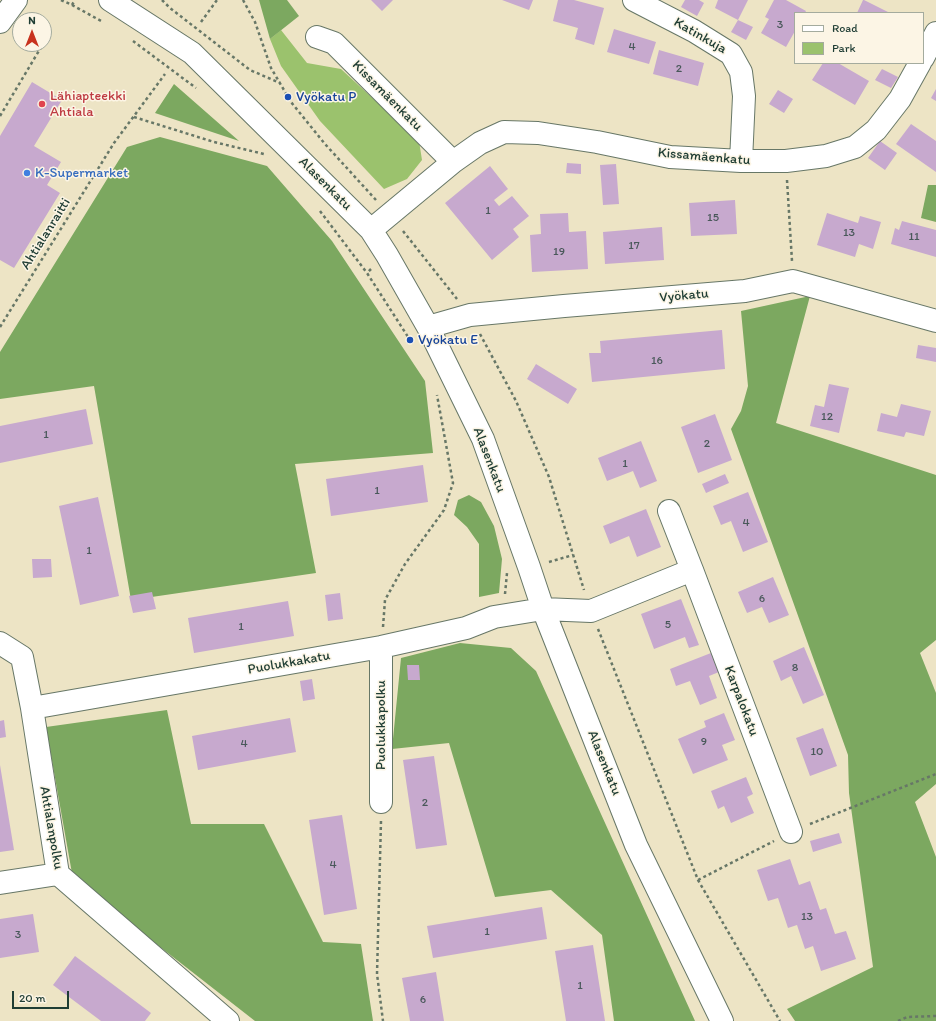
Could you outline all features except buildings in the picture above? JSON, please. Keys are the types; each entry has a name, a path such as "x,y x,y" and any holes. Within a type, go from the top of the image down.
{"street":[{"path":"0,22 16,0"},
{"name":"Alasenkatu","path":"110,0 192,53 370,230 387,255 428,327 483,438 543,609 636,845 722,1021"},
{"name":"Katinkuja","path":"634,0 694,31 731,54 742,72 744,96 741,161"},
{"path":"924,56 936,33"},
{"name":"Kissamäenkatu","path":"317,37 334,43 453,162"},
{"name":"Kissamäenkatu","path":"370,230 453,162 480,143 504,132 538,133 597,142 670,157 741,161 786,161 826,156 855,147 876,130 900,99 919,64"},
{"name":"Vyökatu","path":"428,327 470,315 745,291 794,281 936,322"},
{"name":"Karpalokatu","path":"669,511 791,832"},
{"path":"543,609 591,611 692,570"},
{"name":"Puolukkakatu","path":"32,708 381,647 466,628 494,617 543,609"},
{"name":"Ahtialanpolku","path":"0,643 22,657 32,708 58,874 228,1021"},
{"name":"Puolukkapolku","path":"381,647 381,802"},
{"path":"0,883 58,874"}],"path":[{"path":"61,0 106,24"},
{"path":"72,5 75,0"},
{"path":"162,0 170,8 250,70 280,83"},
{"path":"201,22 217,0"},
{"path":"131,40 199,90"},
{"path":"0,116 38,52"},
{"name":"Ahtialanraitti","path":"0,327 114,143 165,74"},
{"path":"134,117 214,142 266,154 261,149"},
{"path":"786,161 794,281"},
{"path":"318,207 367,272 413,346"},
{"path":"367,272 409,239"},
{"path":"381,647 385,600 405,564 444,510 453,483 436,390"},
{"path":"698,880 791,832 936,774"},
{"path":"381,802 377,974 383,1021"},
{"path":"898,1021 907,1018 936,1016"}],"green space":[{"path":"259,0 287,0 299,16 270,39"},
{"path":"281,30 307,63 341,69 419,141 422,160 407,179 384,189 320,121 281,66 270,39"},
{"path":"174,84 239,141 155,113"},
{"path":"160,137 267,166 332,241 425,381 433,453 295,464 316,573 131,600 94,386 0,399 0,352 127,147"},
{"path":"928,185 936,185 936,222 921,218"},
{"path":"810,296 776,423 936,475 936,640 920,653 936,693 936,784 915,802 936,857 936,1021 795,1021 787,1009 873,967 849,793 848,755 731,429 741,411 748,386 741,311"},
{"path":"469,495 481,502 494,526 502,559 499,593 479,597 479,544 467,527 454,515 458,500"},
{"path":"460,643 511,648 536,671 695,1021 614,1021 602,935 551,890 495,897 449,743 392,749 401,658"},
{"path":"167,710 191,824 264,824 323,942 361,944 373,1021 255,1021 73,879 46,727"}],"place":[{"name":"Vyökatu P","path":"288,97"},
{"name":"Lähiapteekki Ahtiala","path":"42,104"},
{"name":"K-Supermarket","path":"27,173"},
{"name":"Vyökatu E","path":"410,340"}]}
